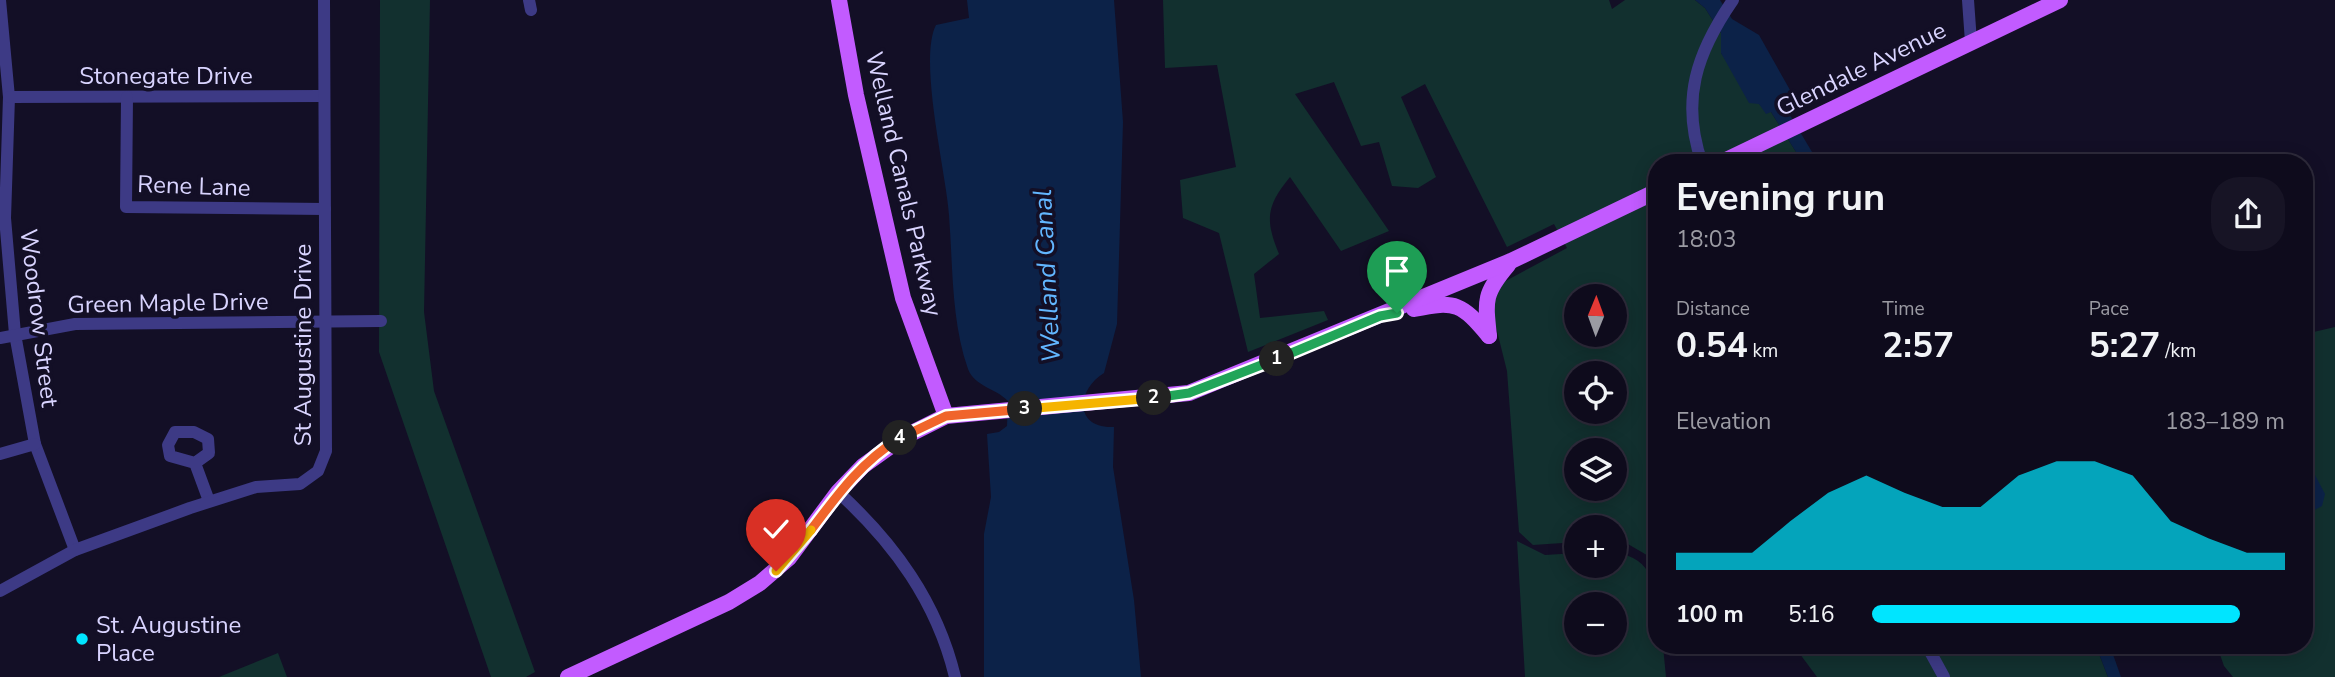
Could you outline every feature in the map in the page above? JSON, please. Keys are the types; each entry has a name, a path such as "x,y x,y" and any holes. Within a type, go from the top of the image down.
{"main road":[{"name":"Welland Canals Parkway","path":"839,0 856,95 903,298 946,416"},
{"name":"Glendale Avenue","path":"1738,154 2060,0"},
{"path":"568,677 729,601 760,583 789,558 838,492 882,450 946,416 1189,393 1511,261 1648,195"},
{"path":"1380,316 1454,304 1464,308 1489,336 1486,299 1489,286 1511,261"}],"street":[{"name":"Woodrow Street","path":"0,0 9,97 3,219 15,334 35,444 75,550"},
{"name":"St Augustine Drive","path":"0,591 75,550 209,501 256,487 300,484 318,471 326,451 324,0"},
{"path":"1699,154 1694,139 1693,89 1698,65 1711,33 1733,0"},
{"path":"1969,0 1971,42"},
{"name":"Stonegate Drive","path":"9,97 323,96"},
{"name":"Rene Lane","path":"127,97 126,207 324,208"},
{"name":"Green Maple Drive","path":"0,338 75,324 381,321"},
{"path":"0,454 35,444"},
{"path":"195,463 209,501"},
{"path":"838,492 887,541 922,590 955,677"},
{"path":"1931,654 1944,677"}],"green space":[{"path":"380,0 430,0 424,312 434,391 535,672 526,677 491,677 379,352"},
{"path":"1163,0 1609,0 1612,9 1625,0 1695,0 1705,8 1721,33 1721,53 1759,104 1771,112 1797,154 1648,154 1648,556 1627,544 1627,515 1564,515 1564,543 1533,545 1519,532 1507,371 1489,299 1500,284 1567,248 1554,224 1507,247 1425,84 1401,97 1436,177 1418,188 1392,186 1379,142 1361,146 1334,82 1295,94 1389,231 1341,251 1290,177 1276,196 1270,214 1271,232 1279,254 1254,274 1260,318 1324,311 1328,320 1248,352 1219,233 1183,218 1180,180 1236,167 1217,65 1165,68"},
{"path":"2335,327 2335,677 2233,677 2224,666 2220,654 2313,654 2313,332"},
{"path":"1517,541 1545,555 1564,554 1564,578 1627,578 1627,556 1642,565 1648,572 1648,654 1664,654 1666,677 1525,677"},
{"path":"278,653 287,677 219,677"},
{"path":"1800,654 2099,654 2108,677 1817,677"}],"water":[{"name":"Welland Canal","path":"967,0 1114,0 1123,122 1117,324 1104,373 1088,389 1084,407 1092,422 1114,427 1113,467 1134,600 1141,677 984,677 984,534 991,497 987,434 999,432 1007,426 1008,401 971,375 962,350 952,273 947,196 931,89 930,63 931,41 936,25 969,18"},
{"path":"1695,0 1720,0 1732,19 1759,35 1790,90 1788,101 1784,105 1813,154 1797,154 1771,112 1766,114 1759,104 1749,103 1721,53 1721,33 1705,8"},
{"path":"2313,474 2325,494 2322,506 2313,511"},
{"path":"2099,654 2113,654 2121,677 2108,677"}],"place":[{"name":"St. Augustine Place","path":"82,639"}],"route":[{"path":"776,571 789,558 838,492 863,466 882,450 946,416 1142,400 1189,393 1380,316 1397,313"}]}
